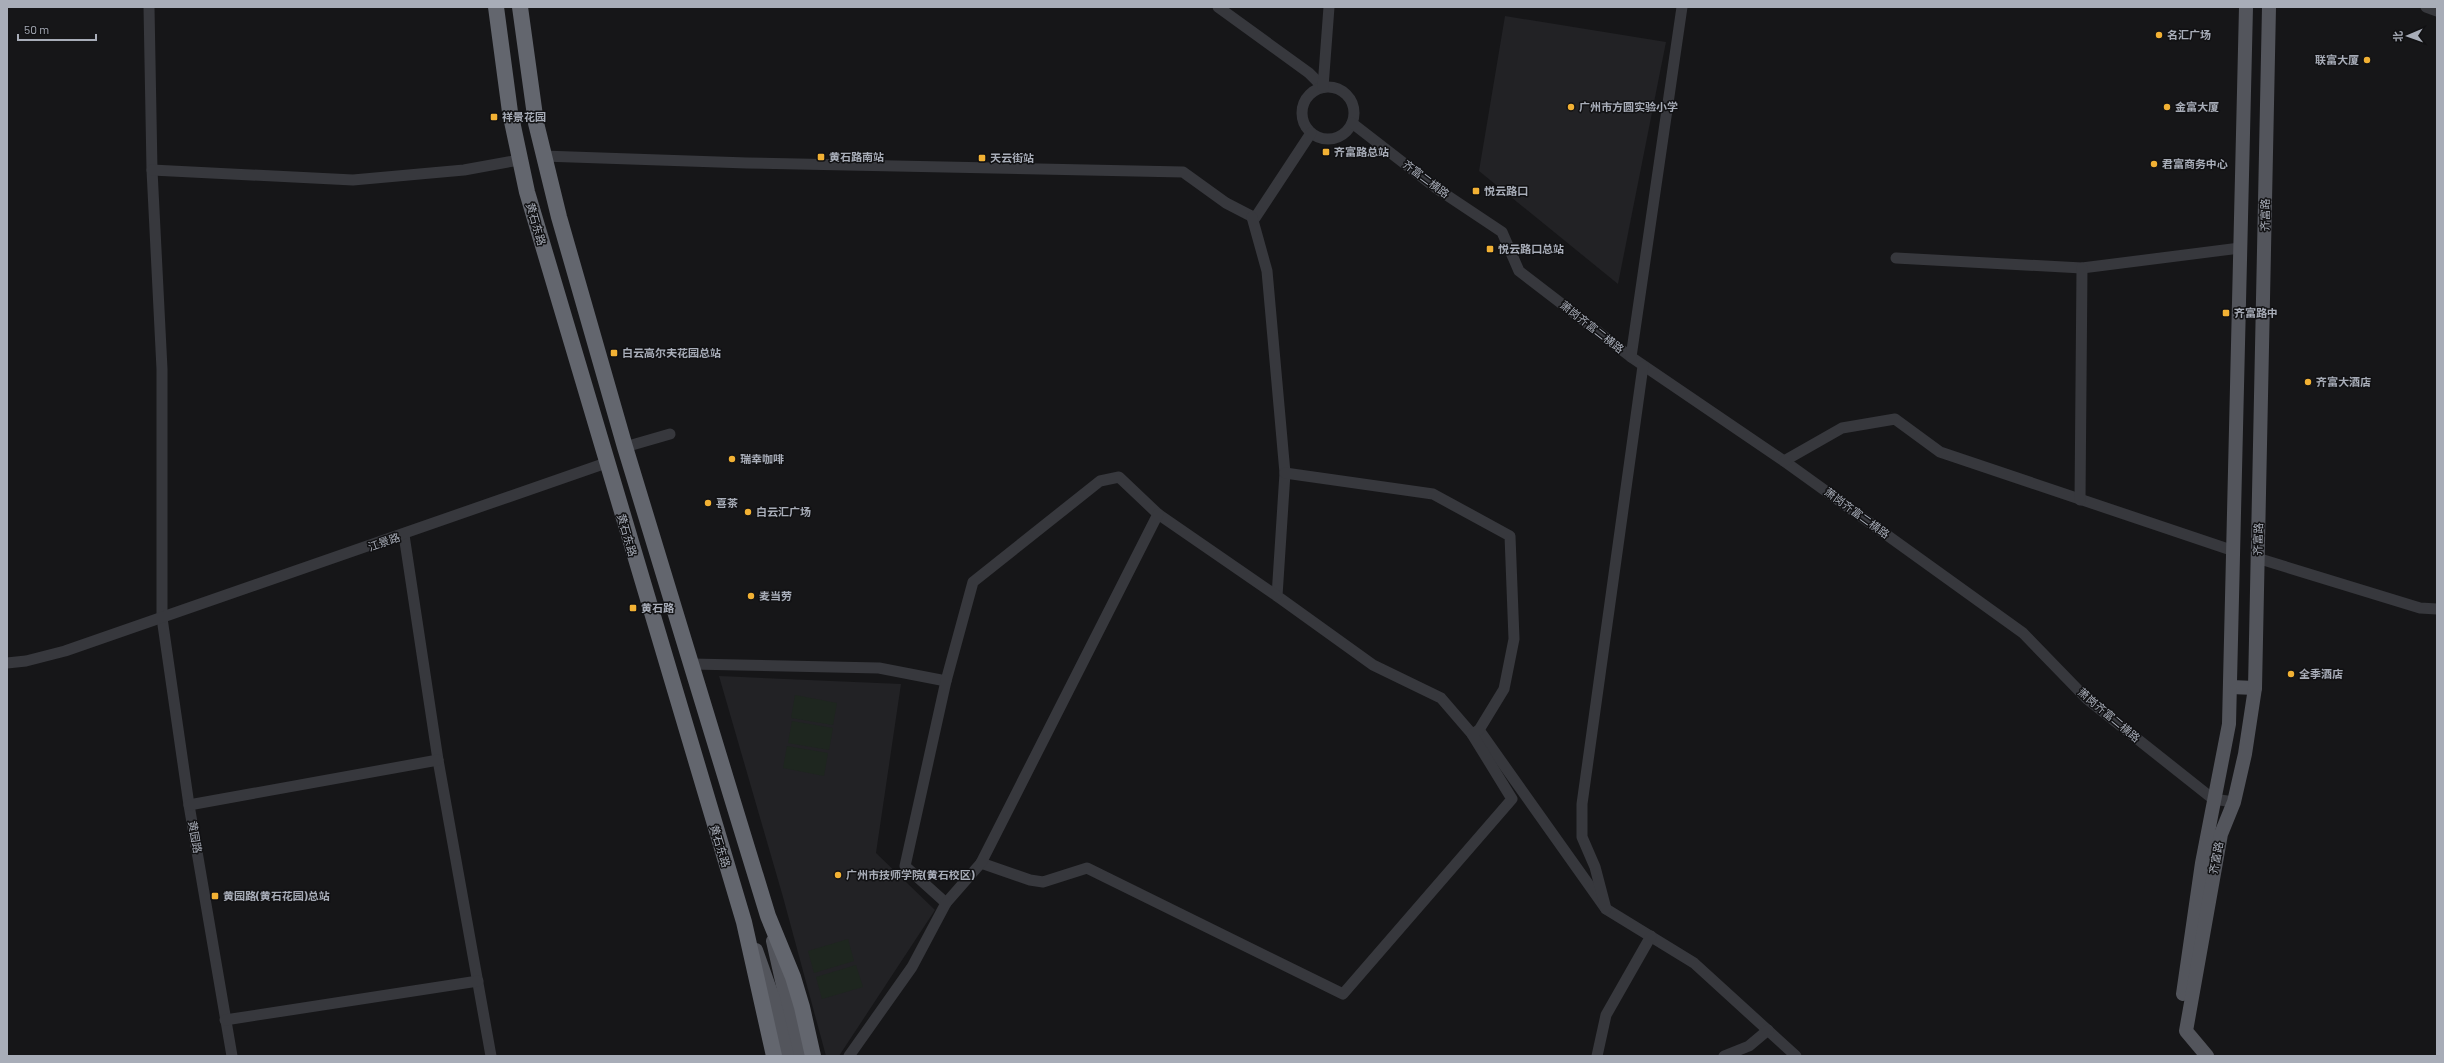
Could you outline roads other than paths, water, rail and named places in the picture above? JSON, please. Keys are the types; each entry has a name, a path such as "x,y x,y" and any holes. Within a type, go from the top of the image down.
{"highway":[{"name":"黄石东路","path":"496,7 519,160 606,464 744,922"},
{"path":"520,7 543,156 625,447 768,916 795,984 813,1056"},
{"path":"744,922 774,1056"}],"main road":[{"name":"齐富路","path":"2200,1056 2177,1032 2213,799 2229,724 2246,7"},
{"name":"齐富路","path":"2207,1056 2186,1031 2220,834 2234,802 2245,754 2255,688 2269,7"},
{"path":"2230,686 2255,688"},
{"path":"768,916 799,1056"},
{"name":"黄石东路","path":"744,922 773,998 787,1056"}],"street":[{"name":"黄园路","path":"149,7 152,170 162,369 162,618 189,805 232,1056"},
{"path":"1218,7 1309,73 1324,87"},
{"path":"1324,87 1329,7"},
{"path":"1631,357 1682,7"},
{"path":"2426,7 2437,11"},
{"path":"1324,87 1332,87 1346,94 1353,108 1352,123 1344,133 1333,139 1320,138 1311,134 1304,124 1302,110 1308,96 1324,87"},
{"name":"齐富二横路","path":"1352,123 1436,188 1502,232"},
{"path":"1252,217 1254,218 1311,134"},
{"path":"543,156 747,163 1183,172 1226,203 1252,217 1267,272 1285,473 1277,596"},
{"path":"152,170 353,180 464,170 519,160"},
{"name":"萧岗齐富二横路","path":"1502,232 1519,271 1643,366 1784,460 2023,633 2087,700 2213,799"},
{"path":"1896,258 2082,268 2240,248"},
{"path":"2080,500 2082,268"},
{"path":"1606,909 1595,867 1582,837 1582,804 1643,366"},
{"path":"1784,460 1842,428 1896,419 1940,452 2234,551"},
{"path":"625,447 670,434"},
{"name":"江景路","path":"7,663 26,661 65,651 606,464"},
{"path":"1285,473 1433,494 1510,536 1514,639 1504,689 1476,732"},
{"path":"946,903 905,866 946,681 973,582 1100,481 1119,477 1158,514 1277,596 1372,665 1441,698 1476,732 1606,909 1694,963 1796,1056"},
{"path":"849,1056 912,966 946,903 982,863 1158,514"},
{"path":"404,535 438,760 490,1056"},
{"path":"2257,558 2420,608 2437,609"},
{"path":"691,664 879,668 946,681"},
{"path":"982,863 1030,880 1043,882 1087,868 1343,994 1512,799 1476,732"},
{"path":"189,805 438,760"},
{"path":"2213,799 2234,802"},
{"path":"1597,1056 1606,1015 1651,936"},
{"path":"225,1020 478,982"},
{"path":"1724,1056 1749,1046 1768,1030"}],"place":[{"name":"名汇广场","path":"2159,35"},
{"name":"联富大厦","path":"2367,60"},
{"name":"广州市方圆实验小学","path":"1571,107"},
{"name":"金富大厦","path":"2167,107"},
{"name":"祥景花园","path":"494,117"},
{"name":"齐富路总站","path":"1326,152"},
{"name":"黄石路南站","path":"821,157"},
{"name":"天云街站","path":"982,158"},
{"name":"君富商务中心","path":"2154,164"},
{"name":"悦云路口","path":"1476,191"},
{"name":"悦云路口总站","path":"1490,249"},
{"name":"齐富路中","path":"2226,313"},
{"name":"白云高尔夫花园总站","path":"614,353"},
{"name":"齐富大酒店","path":"2308,382"},
{"name":"瑞幸咖啡","path":"732,459"},
{"name":"喜茶","path":"708,503"},
{"name":"白云汇广场","path":"748,512"},
{"name":"麦当劳","path":"751,596"},
{"name":"黄石路","path":"633,608"},
{"name":"全季酒店","path":"2291,674"},
{"name":"广州市技师学院(黄石校区)","path":"838,875"},
{"name":"黄园路(黄石花园)总站","path":"215,896"}]}
